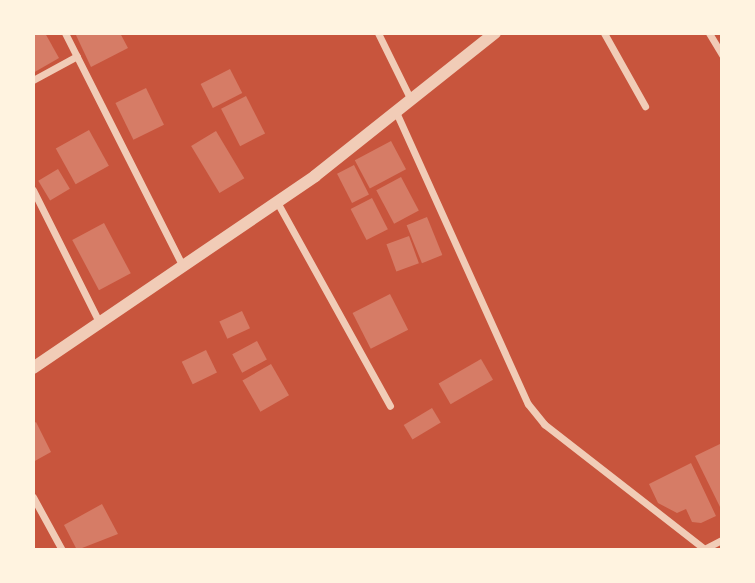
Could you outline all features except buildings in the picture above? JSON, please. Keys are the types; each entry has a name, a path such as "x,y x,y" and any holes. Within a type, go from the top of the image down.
{"street":[{"path":"65,33 182,265"},
{"path":"378,33 411,100"},
{"path":"33,368 275,198 315,176 495,33"},
{"path":"604,33 645,106"},
{"path":"709,33 722,55"},
{"path":"33,80 77,56"},
{"path":"396,112 528,404 544,424 705,549 722,540"},
{"path":"33,190 99,322"},
{"path":"275,198 390,406"},
{"path":"33,497 62,550"}]}
